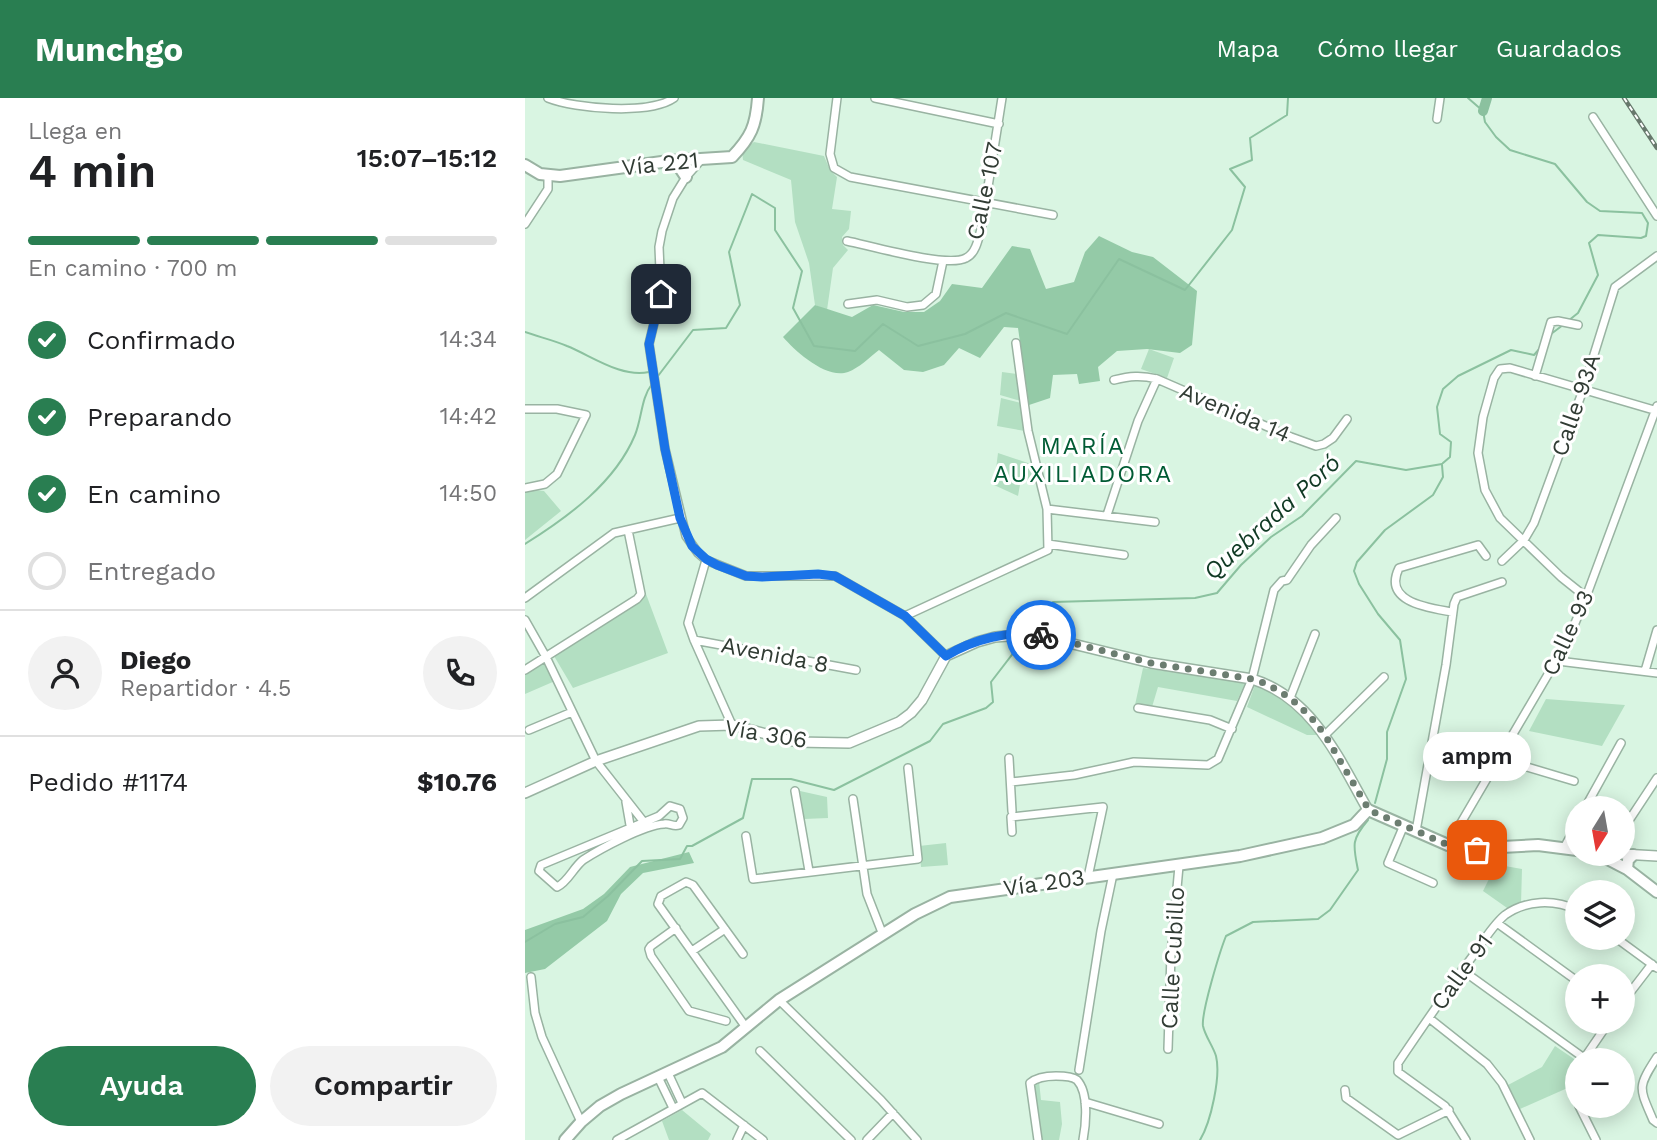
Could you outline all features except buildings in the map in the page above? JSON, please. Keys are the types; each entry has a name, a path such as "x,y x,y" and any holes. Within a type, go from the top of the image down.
{"main road":[{"name":"Vía 221","path":"525,165 540,174 560,176 669,161 732,157 748,140 756,119 758,98"},
{"path":"669,161 675,163 686,177"},
{"path":"1369,810 1448,845 1477,850 1538,845 1564,848"},
{"name":"Vía 203","path":"565,1140 581,1122 621,1094 722,1047 779,1000 915,914 950,897 1240,856 1322,838 1353,825 1369,810"},
{"path":"1621,866 1657,892"}],"street":[{"path":"548,98 582,106 651,107 663,105 673,98"},
{"path":"837,98 829,154 834,168 850,177 1053,215"},
{"path":"875,98 999,124"},
{"name":"Calle 107","path":"943,261 965,259 970,256 978,242 1002,98"},
{"path":"1437,120 1440,98"},
{"path":"1594,117 1657,216"},
{"path":"702,159 673,198 659,247 661,294 650,337 651,365 665,449 680,518 692,546 706,559 746,576 835,576 905,616 946,656 977,642 1020,633 1032,634 1151,663 1252,679 1267,684 1290,698 1325,735 1369,810"},
{"path":"525,224 548,189 548,175"},
{"path":"848,241 943,261 936,294 923,305 907,307 877,300 848,304"},
{"name":"Calle 93A","path":"1502,561 1524,540 1534,523 1583,390 1615,287 1657,256"},
{"path":"1535,376 1551,322 1578,325"},
{"path":"1016,343 1027,431 1047,509 1048,547"},
{"path":"1587,597 1560,577 1500,518 1485,490 1478,453 1483,417 1493,378 1500,369 1506,367 1656,409"},
{"name":"Avenida 14","path":"1114,380 1130,375 1157,379 1316,446 1333,438 1347,419"},
{"path":"1108,515 1147,397 1157,379"},
{"path":"525,410 557,408 586,415 557,474 545,484 525,488"},
{"name":"Calle 93","path":"1448,845 1558,661 1587,597 1656,409"},
{"path":"1047,509 1155,522"},
{"path":"525,598 614,533 680,518"},
{"path":"1011,782 1074,775 1134,762 1207,765 1218,760 1252,679 1274,590 1282,581 1287,580 1311,545 1336,518"},
{"path":"525,670 641,593 628,530"},
{"path":"1452,612 1411,603 1403,597 1398,589 1396,574 1399,568 1478,545 1486,556"},
{"path":"905,616 1048,547 1124,555"},
{"path":"706,559 688,623 732,726"},
{"path":"1416,831 1444,677 1452,612 1457,597 1502,582"},
{"path":"525,620 547,657 596,761 647,825"},
{"path":"1645,671 1657,630"},
{"path":"1290,698 1315,634"},
{"name":"Avenida 8","path":"694,640 856,670"},
{"name":"Vía 306","path":"525,793 596,761 699,726 732,726 797,741 849,743 899,722 911,713 922,700 946,656"},
{"path":"1558,661 1657,673"},
{"path":"1325,735 1384,677"},
{"path":"1138,708 1210,720 1232,729"},
{"path":"529,730 572,712"},
{"path":"1592,796 1621,743"},
{"path":"1009,758 1012,811"},
{"path":"1500,759 1574,781"},
{"path":"746,836 753,879 918,859 908,768"},
{"path":"1635,811 1657,778"},
{"path":"795,790 809,872"},
{"path":"853,799 869,901 883,935"},
{"path":"626,801 631,832"},
{"path":"631,832 595,842 541,865 539,872 557,887 562,885 581,862 647,825 670,806 680,809 683,818 675,827 665,824 647,825"},
{"path":"1012,832 1011,817 1103,807 1088,877"},
{"path":"1404,825 1388,863 1433,883"},
{"path":"595,842 599,850"},
{"path":"1635,854 1657,856"},
{"name":"Calle Cubillo","path":"1168,1049 1171,954 1178,866"},
{"path":"1079,1070 1100,934 1114,874"},
{"path":"743,954 693,885 686,882 658,900 658,904 745,1026"},
{"name":"Calle 91","path":"1449,1110 1398,1072 1398,1063 1497,923 1518,908 1531,904 1547,902 1565,906"},
{"path":"1497,923 1565,972"},
{"path":"676,928 651,946 651,956 689,1010 726,1021"},
{"path":"692,951 725,929"},
{"path":"1633,950 1655,966 1635,988"},
{"path":"1462,970 1568,1048"},
{"path":"531,977 535,1013 542,1037 581,1122"},
{"path":"779,1000 917,1140"},
{"path":"1429,1018 1487,1064 1502,1083 1530,1140"},
{"path":"760,1051 851,1140"},
{"path":"1657,1057 1643,1078 1641,1087 1653,1120 1657,1123"},
{"path":"663,1075 682,1103"},
{"path":"663,1075 673,1108"},
{"path":"1038,1140 1030,1083 1045,1077 1073,1078 1079,1083 1085,1102 1083,1140"},
{"path":"1345,1090 1346,1098 1398,1135 1449,1110 1466,1140"},
{"path":"617,1140 702,1093 763,1140"},
{"path":"1085,1102 1159,1124"},
{"path":"867,1140 893,1113"},
{"path":"1585,1118 1596,1140"},
{"path":"737,1140 744,1125"}],"green space":[{"path":"754,142 824,156 830,170 837,177 832,209 851,211 849,229 842,237 843,245 848,250 833,268 827,310 815,305 809,263 795,222 791,180 743,160 742,151"},
{"path":"1099,236 1132,252 1153,257 1197,291 1192,345 1180,353 1147,349 1117,351 1098,367 1100,381 1079,384 1077,374 1053,375 1050,398 1029,405 1018,328 1004,327 980,358 959,348 944,365 923,372 904,370 879,350 848,372 831,372 812,363 783,337 815,305 852,317 873,305 904,312 924,312 940,301 952,284 982,288 1012,246 1030,249 1046,289 1074,282 1085,252"},
{"path":"1149,349 1174,358 1167,378 1141,369"},
{"path":"1002,372 1017,374 1021,401 1000,395"},
{"path":"1001,398 1021,403 1025,431 997,426"},
{"path":"998,453 1034,465 1039,483 1021,479 1018,496 994,485"},
{"path":"525,489 544,491 561,511 525,540"},
{"path":"646,594 668,653 573,688 554,656"},
{"path":"547,662 555,681 525,694 525,674"},
{"path":"1143,668 1245,683 1237,701 1158,687 1152,707 1135,705"},
{"path":"1255,685 1283,700 1320,735 1307,735 1247,707"},
{"path":"1546,699 1625,705 1602,746 1529,731"},
{"path":"800,791 827,797 828,818 804,819"},
{"path":"946,843 948,865 921,867 919,846"},
{"path":"689,852 694,863 643,873 621,894 607,921 545,969 525,973 525,930 583,909 604,894 630,867"},
{"path":"1505,854 1505,866 1522,869 1521,904 1510,910 1483,891 1494,869 1497,855"},
{"path":"1555,1046 1565,1053 1565,1089 1520,1109 1508,1085 1542,1067"},
{"path":"1039,1081 1041,1100 1060,1102 1062,1124 1059,1140 1040,1140 1032,1086"},
{"path":"682,1110 711,1134 708,1140 669,1140 662,1121"}],"waterway":[{"path":"658,376 693,330 726,328 740,305 729,252 752,194 775,208 775,230 802,271 793,308 814,346 855,351 883,324 918,346 965,334 1006,313 1067,334 1119,259 1185,290 1232,230 1245,187 1230,169 1252,160 1250,138 1287,115 1288,98"},
{"path":"1468,98 1483,111 1485,122 1510,150 1555,164 1587,202 1600,211 1642,213 1648,223 1646,236 1641,238 1598,235 1589,243 1598,275 1578,313 1568,321"},
{"path":"1483,111 1487,98"},
{"path":"1551,334 1563,325"},
{"path":"525,332 562,344 617,369 649,372"},
{"path":"1443,463 1450,457 1451,442 1440,434 1437,407 1443,389 1458,376 1511,350 1534,355 1541,347"},
{"path":"525,544 589,497 615,468 635,435 646,395 652,384"},
{"name":"Quebrada Poró","path":"1029,631 1053,602 1195,598 1217,593 1241,565 1271,537 1302,516 1356,461 1406,470 1442,464"},
{"path":"1375,803 1387,759 1387,732 1406,679 1400,640 1378,614 1354,571 1357,562 1385,530 1433,495 1443,477 1442,465"},
{"name":"Quebrada Poró","path":"525,942 555,924 583,917 642,861 680,859 687,846 692,846 743,818 752,779 791,779 834,790 930,741 943,724 986,708 993,702 991,682 1024,639"},
{"path":"1200,1140 1211,1111 1217,1075 1216,1056 1204,1030 1203,1019 1211,982 1226,936 1253,922 1318,919 1330,910 1358,870 1355,843 1368,820"}],"railway":[{"path":"1624,98 1657,148"}],"way so far":[{"path":"1041,635 1131,659 1252,679 1267,684 1290,698 1310,716 1335,750 1369,810 1448,845 1477,850"}],"place":[{"name":"ampm","path":"1477,850"}],"district":[{"name":"MARÍA AUXILIADORA","path":"1083,460"}],"route":[{"path":"661,294 649,344 651,365 680,518 686,536 698,553 717,565 746,576 835,576 905,616 946,656 995,637 1020,633 1041,635"}]}
